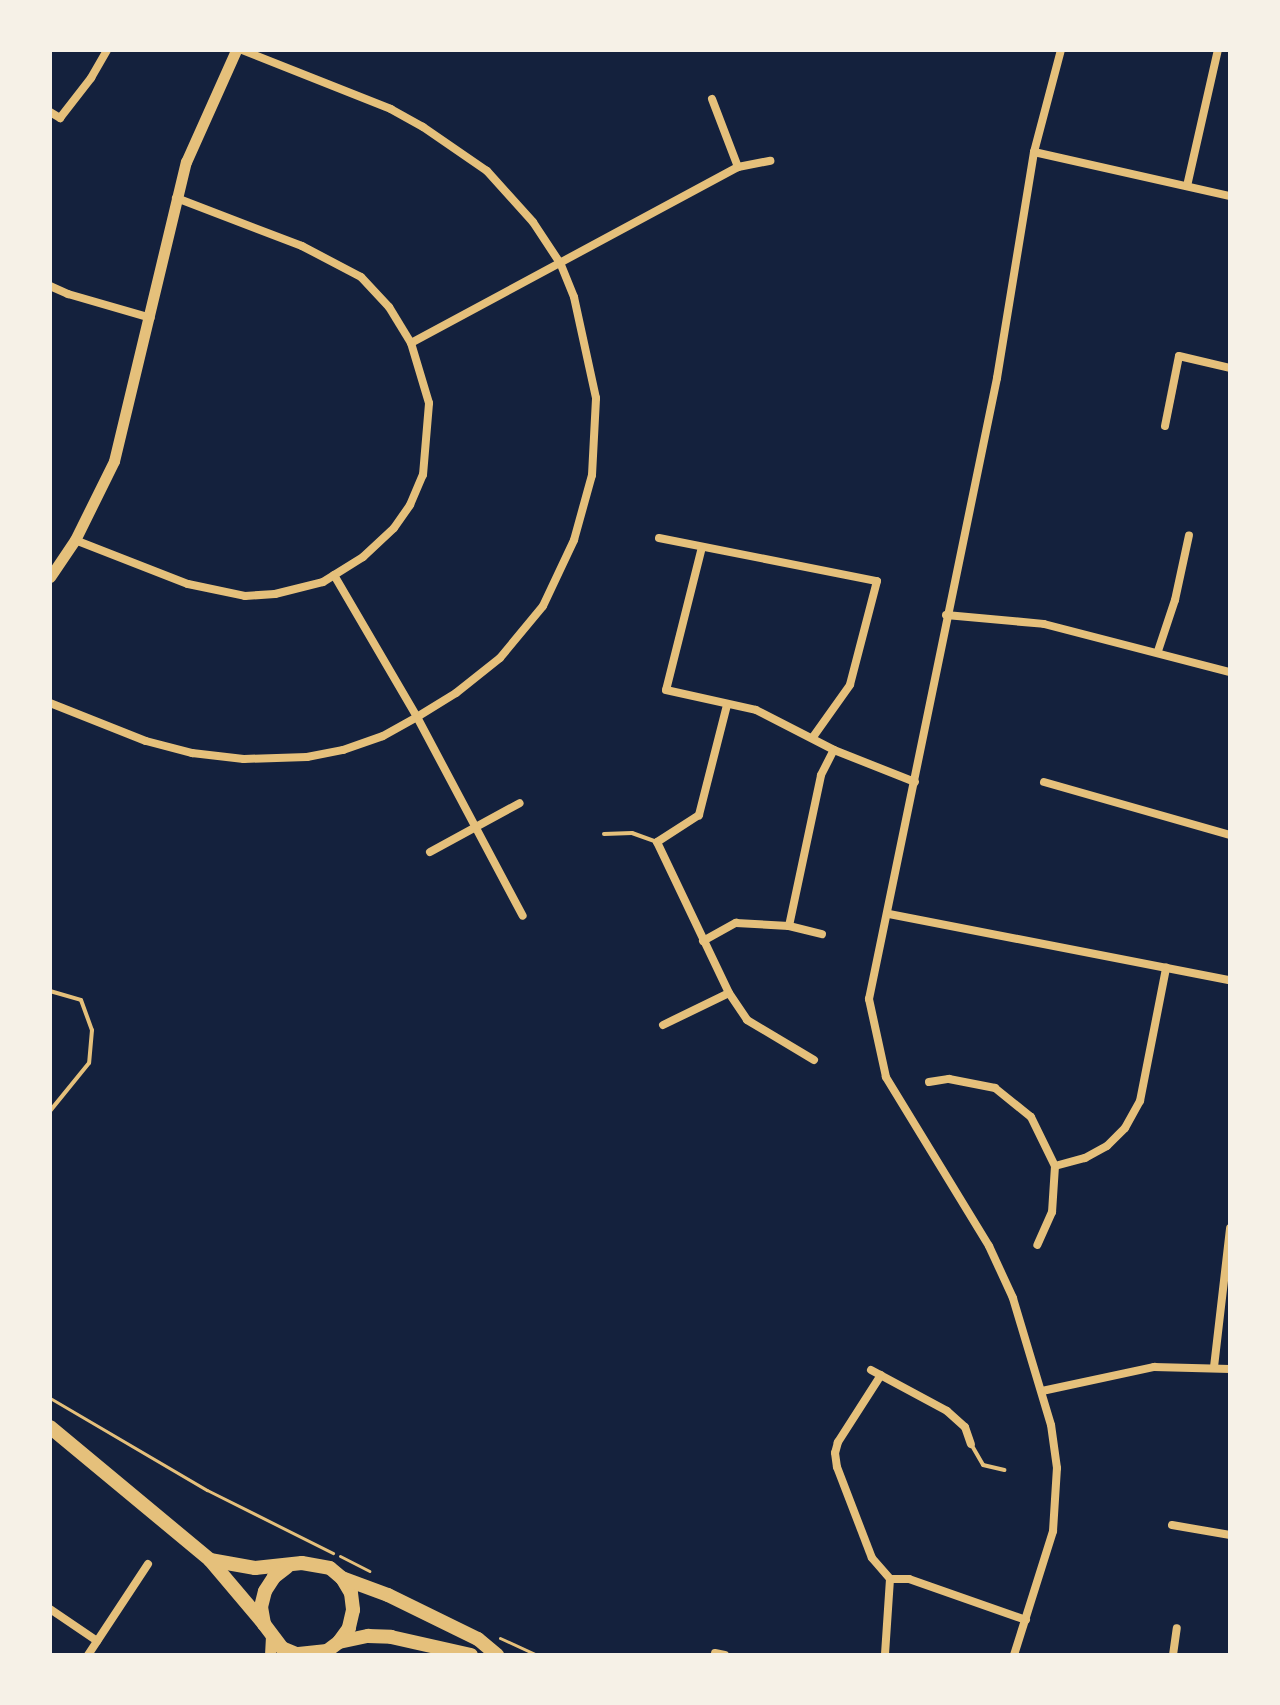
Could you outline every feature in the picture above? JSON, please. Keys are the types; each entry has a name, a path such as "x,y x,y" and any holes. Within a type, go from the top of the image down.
{"main road":[{"path":"50,1427 210,1560 267,1631 296,1654 330,1649 368,1636 391,1637 471,1655"},
{"path":"210,1560 255,1568 316,1563 342,1578 388,1595 478,1639 497,1655"},
{"path":"267,1631 261,1607 265,1591 274,1577 287,1567"},
{"path":"330,1649 349,1628 353,1610 351,1593 342,1578"}],"street":[{"path":"50,112 60,118 91,78 107,50"},
{"path":"50,577 75,540 114,461 151,318 186,162 236,50"},
{"path":"50,703 146,741 192,753 244,759 307,757 343,750 383,736 479,675 523,633 557,581 574,540 592,475 596,398 574,297 560,263 533,222 487,171 423,127 391,109 242,50"},
{"path":"1014,1655 1053,1531 1057,1468 1042,1391 1013,1298 989,1246 886,1077 869,999 889,914 946,615 997,378 1034,152 1061,50"},
{"path":"1187,186 1218,50"},
{"path":"712,99 738,167"},
{"path":"1034,152 1230,196"},
{"path":"411,343 738,167 770,161"},
{"path":"75,540 188,584 245,596 288,592 334,575 363,557 394,528 410,505 423,475 429,403 411,343 389,307 361,277 302,246 176,198"},
{"path":"50,286 151,318"},
{"path":"1165,426 1179,356 1230,368"},
{"path":"1158,651 1175,600 1189,535"},
{"path":"659,538 877,581 850,685 813,737"},
{"path":"702,547 666,690 756,710 834,750 915,782"},
{"path":"334,575 417,717 523,916"},
{"path":"946,615 1044,624 1230,672"},
{"path":"727,705 699,815 657,842 729,993 747,1020 814,1060"},
{"path":"789,926 821,775 834,750"},
{"path":"1044,782 1230,835"},
{"path":"430,852 520,803"},
{"path":"889,914 1230,980"},
{"path":"703,941 736,923 789,926 822,934"},
{"path":"1055,1166 1085,1158 1107,1146 1125,1128 1140,1101 1166,968"},
{"path":"663,1025 729,993"},
{"path":"929,1082 961,1080 995,1088 1031,1117 1043,1135 1055,1166 1052,1212 1037,1245"},
{"path":"1214,1367 1230,1232"},
{"path":"1042,1391 1154,1367 1230,1369"},
{"path":"871,1370 947,1411 965,1427 971,1444"},
{"path":"881,1375 838,1442 835,1453 837,1467 872,1558 890,1579 885,1655"},
{"path":"1172,1525 1230,1535"},
{"path":"88,1655 148,1564"},
{"path":"890,1579 909,1579 1026,1620"},
{"path":"50,1609 97,1641"},
{"path":"1173,1655 1177,1628"},
{"path":"267,1631 270,1655"}],"lane":[{"path":"604,834 632,833 657,842"},
{"path":"50,991 81,1000 92,1030 89,1063 50,1111"},
{"path":"971,1444 983,1465 1004,1470"}],"path":[{"path":"50,1398 207,1490 379,1577"},
{"path":"497,1636 537,1655"}]}
